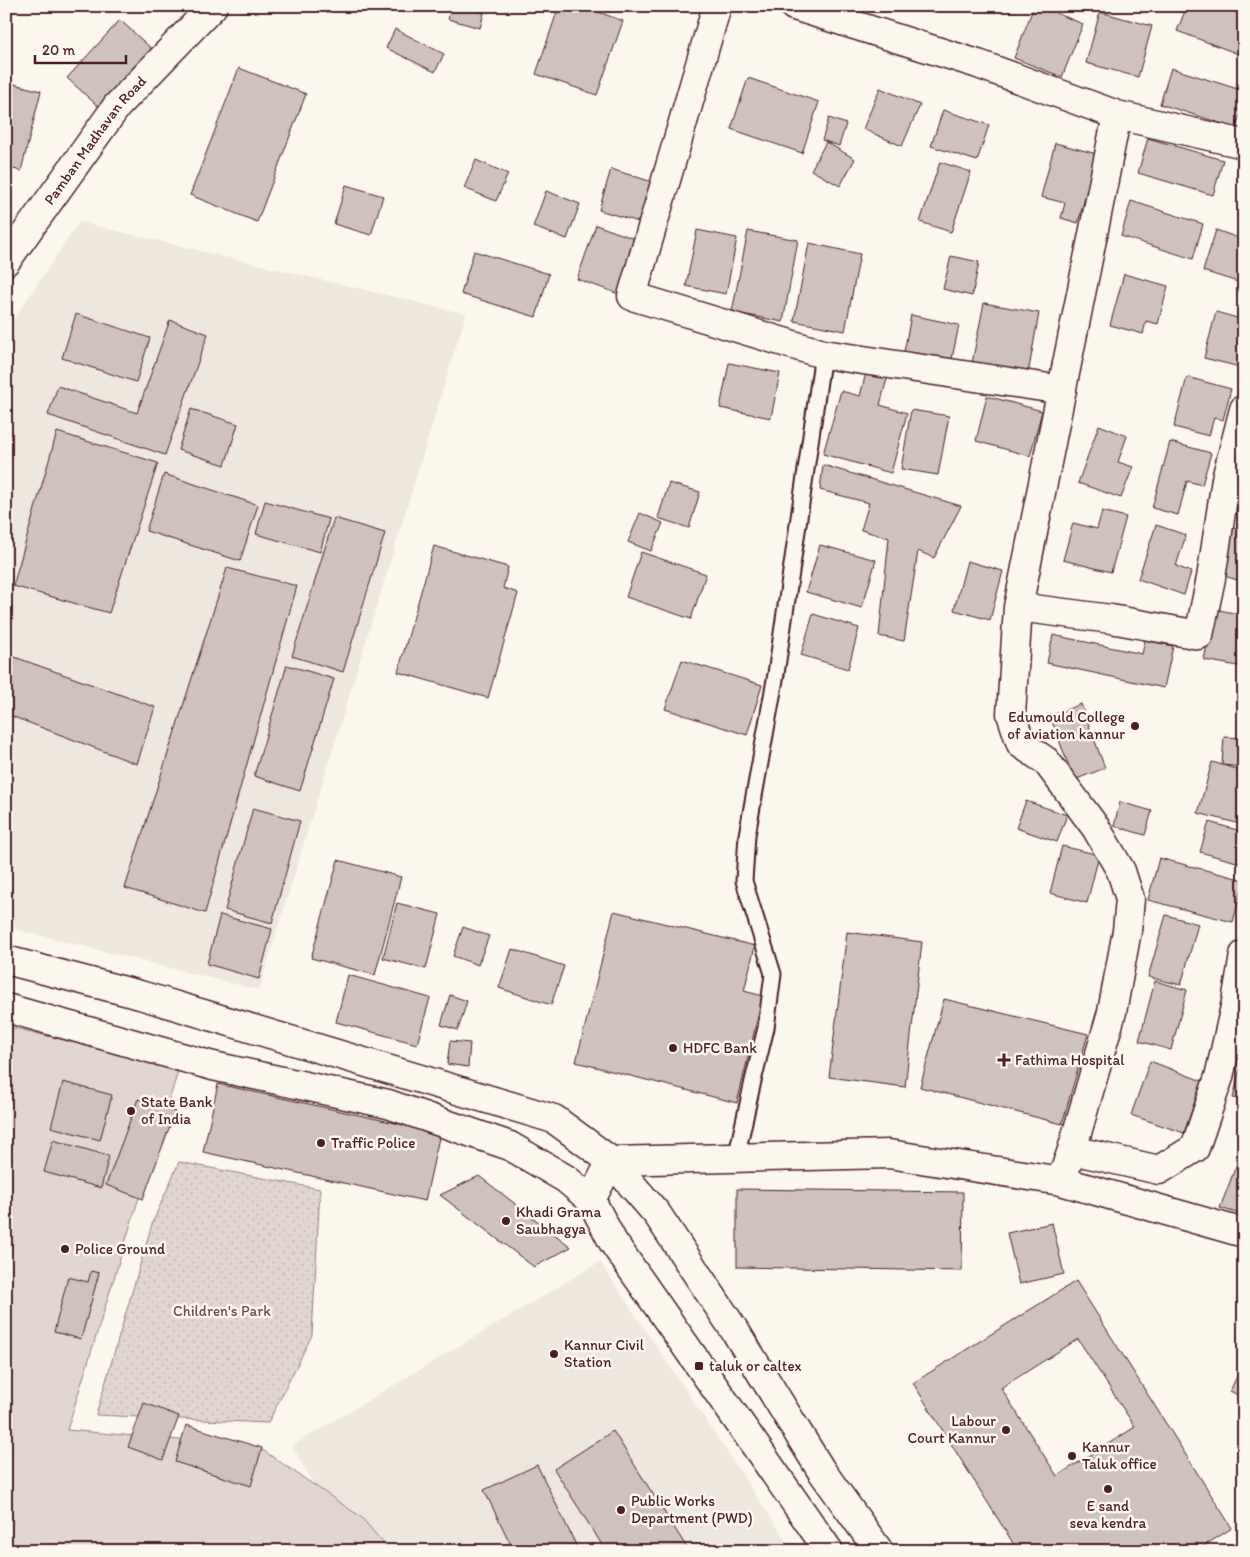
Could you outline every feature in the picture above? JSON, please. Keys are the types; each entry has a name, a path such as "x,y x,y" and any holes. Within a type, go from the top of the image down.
{"street":[{"name":"Pamban Madhavan Road","path":"6,261 117,106 213,6"},
{"path":"716,6 632,296 823,354 1062,390"},
{"path":"794,6 978,64 1117,115 1244,144"},
{"path":"1061,1181 1072,1150 1112,1012 1127,930 1130,899 1120,871 1096,828 1046,761 1021,744 1011,714 1018,607 1117,115"},
{"path":"1018,607 1110,619 1199,634 1211,578 1226,479 1244,409"},
{"path":"1072,1150 1159,1170 1195,1148 1219,1077 1236,1002 1244,955"},
{"path":"6,960 150,998 554,1119 611,1161 657,1214 737,1334 821,1470 879,1551"},
{"path":"6,1008 213,1066 388,1104 510,1146 566,1180 591,1200 614,1242 829,1551"},
{"path":"611,1161 889,1154 1061,1181 1244,1233"},
{"path":"591,1200 611,1161"}],"lane":[{"path":"736,1158 752,1080 766,1028 772,974 744,881 747,834 776,674 823,354"}],"shaded area":[{"path":"79,222 466,314 259,990 6,927 6,331"},
{"name":"Kannur Civil Station","path":"600,1262 793,1551 353,1551 292,1446"}],"green space":[{"name":"Police Ground","path":"6,1026 179,1068 67,1430 258,1447 361,1517 390,1551 6,1551"},
{"name":"Children's Park","path":"179,1162 320,1189 312,1335 268,1423 96,1415 152,1224"}],"building":[{"path":"452,6 460,6 484,13 480,28 448,19"},
{"path":"559,6 582,6 623,21 597,95 536,74"},
{"path":"1034,6 1059,6 1056,13 1083,24 1062,77 1014,58"},
{"path":"1187,6 1220,6 1244,16 1244,56 1177,31"},
{"path":"1100,12 1152,26 1138,77 1086,63"},
{"path":"120,20 154,51 101,109 67,78"},
{"path":"395,29 444,54 435,72 386,48"},
{"path":"239,68 306,94 257,222 190,195"},
{"path":"1171,68 1244,91 1244,103 1236,128 1160,104"},
{"path":"748,78 819,102 802,153 731,129"},
{"path":"6,82 41,91 21,171 6,167"},
{"path":"880,88 920,105 902,146 863,129"},
{"path":"943,110 989,125 977,161 931,146"},
{"path":"829,118 846,124 839,146 822,140"},
{"path":"1148,138 1223,160 1213,195 1138,173"},
{"path":"826,142 855,159 840,186 811,170"},
{"path":"1055,143 1097,154 1078,223 1061,218 1065,203 1041,197"},
{"path":"476,160 508,174 496,201 464,188"},
{"path":"940,162 971,172 951,232 920,222"},
{"path":"611,169 662,185 649,225 599,210"},
{"path":"346,185 383,196 371,235 334,224"},
{"path":"546,191 580,204 567,239 533,227"},
{"path":"1131,201 1203,224 1193,259 1121,236"},
{"path":"596,225 638,240 619,294 577,279"},
{"path":"697,230 737,238 726,294 686,286"},
{"path":"1216,230 1244,240 1244,284 1203,271"},
{"path":"748,231 798,240 783,322 732,312"},
{"path":"809,243 860,254 845,331 794,321"},
{"path":"474,251 549,274 536,317 461,294"},
{"path":"951,256 979,262 972,296 943,289"},
{"path":"1124,274 1168,286 1158,324 1146,321 1143,334 1110,325"},
{"path":"984,303 1039,313 1028,374 972,363"},
{"path":"1216,312 1244,320 1244,368 1204,358"},
{"path":"76,314 150,338 136,382 62,358"},
{"path":"911,315 959,325 949,373 902,363"},
{"path":"170,320 208,334 165,455 48,415 58,386 137,413"},
{"path":"729,363 780,373 771,418 720,408"},
{"path":"867,369 888,375 880,405 907,413 891,473 823,454 841,391 860,396"},
{"path":"1187,377 1231,389 1223,420 1214,417 1209,436 1174,427"},
{"path":"987,396 1042,411 1030,456 976,441"},
{"path":"191,409 238,424 225,465 178,450"},
{"path":"911,410 949,416 938,475 901,469"},
{"path":"1099,425 1127,436 1118,462 1133,467 1121,498 1078,483"},
{"path":"57,432 158,463 109,613 13,586"},
{"path":"1170,442 1211,453 1202,485 1187,481 1178,515 1152,508"},
{"path":"823,465 961,506 934,558 918,551 904,641 879,636 889,538 861,530 869,503 820,490"},
{"path":"164,474 258,505 240,561 146,531"},
{"path":"1244,476 1244,515 1236,513"},
{"path":"669,483 700,492 689,528 658,518"},
{"path":"265,501 329,519 320,552 256,534"},
{"path":"1102,511 1126,517 1111,572 1063,560 1073,523 1097,529"},
{"path":"640,513 663,523 651,551 628,542"},
{"path":"334,518 385,533 343,672 292,656"},
{"path":"1156,525 1186,535 1176,566 1191,572 1184,595 1138,579"},
{"path":"1233,528 1244,531 1244,582 1221,575"},
{"path":"820,545 876,560 862,608 806,592"},
{"path":"434,546 508,567 503,588 518,593 488,698 398,672"},
{"path":"641,552 706,574 691,619 626,597"},
{"path":"967,561 1003,571 990,620 954,610"},
{"path":"227,568 297,586 205,913 125,888"},
{"path":"1214,609 1244,615 1244,667 1204,660"},
{"path":"813,614 859,628 848,669 801,655"},
{"path":"1053,635 1142,654 1145,640 1173,646 1164,688 1047,663"},
{"path":"6,654 155,707 137,764 6,714"},
{"path":"682,660 762,685 747,735 665,709"},
{"path":"287,665 334,679 300,791 254,776"},
{"path":"1081,704 1105,768 1074,780 1050,716"},
{"path":"1224,737 1244,738 1244,767 1222,765"},
{"path":"1212,762 1244,771 1244,825 1198,813"},
{"path":"1026,801 1067,815 1057,842 1016,828"},
{"path":"1120,802 1152,811 1145,835 1114,826"},
{"path":"253,808 300,821 272,923 225,910"},
{"path":"1209,822 1244,832 1244,864 1200,852"},
{"path":"1062,846 1099,855 1087,903 1050,893"},
{"path":"1159,858 1244,880 1233,922 1148,900"},
{"path":"338,860 401,877 375,975 311,958"},
{"path":"397,903 440,914 426,969 383,958"},
{"path":"614,911 755,946 744,991 763,996 737,1103 576,1062"},
{"path":"220,915 272,929 259,979 207,964"},
{"path":"1166,915 1198,924 1181,985 1148,977"},
{"path":"463,927 489,936 478,965 453,956"},
{"path":"847,932 922,942 905,1087 829,1077"},
{"path":"512,949 564,966 551,1005 499,988"},
{"path":"348,975 430,998 417,1044 336,1022"},
{"path":"1155,981 1187,990 1171,1050 1139,1041"},
{"path":"450,995 467,1001 458,1030 441,1025"},
{"name":"Fathima Hospital","path":"944,999 1088,1034 1062,1124 920,1087"},
{"path":"450,1041 470,1043 468,1067 447,1064"},
{"path":"1150,1061 1202,1081 1184,1133 1131,1115"},
{"path":"1241,1063 1244,1064 1244,1100 1233,1098"},
{"path":"63,1082 112,1095 100,1140 51,1127"},
{"name":"Traffic Police","path":"218,1084 440,1133 425,1201 203,1152"},
{"path":"138,1099 175,1112 143,1199 106,1185"},
{"path":"53,1140 109,1156 101,1188 44,1172"},
{"path":"1239,1158 1244,1159 1244,1215 1220,1208"},
{"name":"Khadi Grama Saubhagya","path":"479,1176 571,1247 534,1267 440,1195"},
{"path":"737,1189 963,1192 962,1271 737,1267"},
{"path":"1052,1223 1064,1274 1019,1284 1007,1233"},
{"path":"91,1271 99,1273 81,1339 54,1332 68,1277 88,1282"},
{"path":"1076,1281 1232,1528 1196,1551 1018,1551 913,1383","holes":["1078,1339 1135,1427 1057,1476 1001,1388"]},
{"path":"1241,1368 1244,1369 1244,1398 1230,1391"},
{"path":"144,1403 179,1416 163,1460 128,1447"},
{"path":"186,1425 262,1448 251,1486 175,1462"},
{"name":"Public Works Department (PWD)","path":"613,1431 689,1551 606,1551 554,1469"},
{"path":"537,1465 579,1551 514,1551 484,1490"}],"place":[{"name":"Edumould College of aviation kannur","path":"1135,726"},
{"name":"HDFC Bank","path":"673,1048"},
{"name":"Fathima Hospital","path":"1004,1060"},
{"name":"State Bank of India","path":"131,1111"},
{"name":"Traffic Police","path":"321,1143"},
{"name":"Khadi Grama Saubhagya","path":"506,1221"},
{"name":"Police Ground","path":"65,1249"},
{"name":"Kannur Civil Station","path":"554,1354"},
{"name":"taluk or caltex","path":"699,1366"},
{"name":"Labour Court Kannur","path":"1006,1430"},
{"name":"Kannur Taluk office","path":"1072,1456"},
{"name":"E sand seva kendra","path":"1108,1489"},
{"name":"Public Works Department (PWD)","path":"621,1510"}]}
